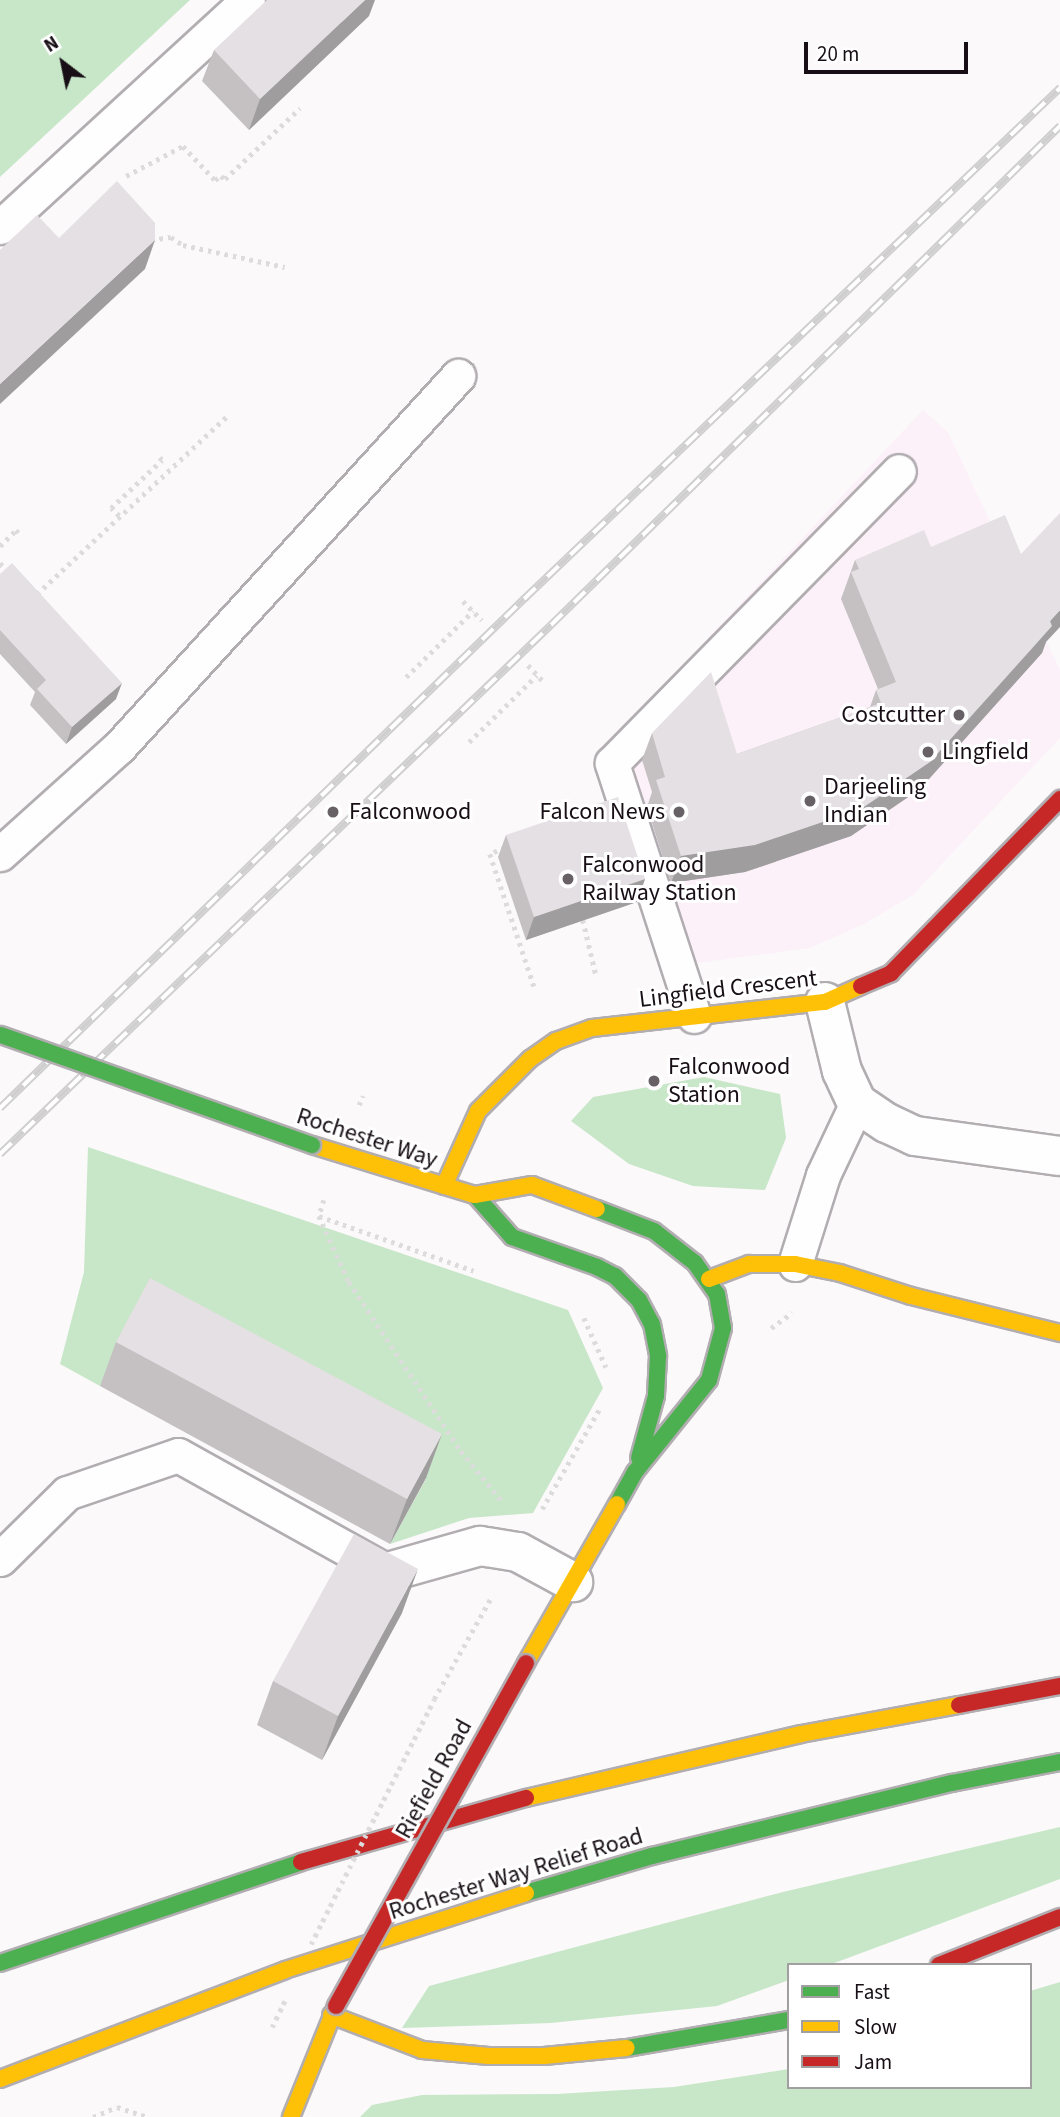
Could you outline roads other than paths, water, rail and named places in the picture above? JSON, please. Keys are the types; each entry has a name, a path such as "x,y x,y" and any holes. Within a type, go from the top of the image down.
{"main road":[{"name":"Lingfield Crescent","path":"444,1186 478,1111 530,1059 556,1041 592,1028 825,1002 891,972 1060,800"},
{"name":"Rochester Way","path":"0,1035 312,1145 475,1195 532,1185 556,1193 654,1231 695,1263 709,1279"},
{"name":"Riefield Road","path":"475,1195 512,1237 597,1267 615,1276 639,1300 656,1338 658,1376 651,1419 635,1472"},
{"path":"709,1279 749,1264 795,1264 840,1273 911,1296 1060,1333"},
{"name":"Riefield Road","path":"291,2117 333,2010 440,1814 635,1472 709,1380 723,1328 722,1312 709,1279"},
{"path":"0,1964 341,1849 537,1795 801,1734 1060,1686"},
{"name":"Rochester Way Relief Road","path":"0,2079 285,1970 498,1901 652,1856 952,1783 1060,1762"},
{"path":"944,1963 1060,1917"},
{"path":"333,2010 422,2050 489,2056 544,2056 643,2047 787,2020"}],"street":[{"path":"825,1002 842,1071 858,1103 887,1123 915,1136 1060,1157"},
{"path":"388,1572 480,1546 523,1542 573,1582"}],"lane":[{"path":"0,227 247,0"},
{"path":"2,847 119,747 457,376"},
{"path":"694,1016 612,763 899,471"},
{"path":"795,1264 823,1175 858,1103"},
{"path":"0,1559 68,1493 178,1455 388,1572"}],"railway":[{"path":"0,1108 524,599 1060,88"},
{"path":"0,1154 551,625 1060,126"}],"place":[{"name":"Costcutter","path":"959,715"},
{"name":"Lingfield","path":"928,752"},
{"name":"Darjeeling Indian","path":"810,801"},
{"name":"Falconwood","path":"333,812"},
{"name":"Falcon News","path":"679,812"},
{"name":"Falconwood Railway Station","path":"568,879"},
{"name":"Falconwood Station","path":"654,1081"}]}
